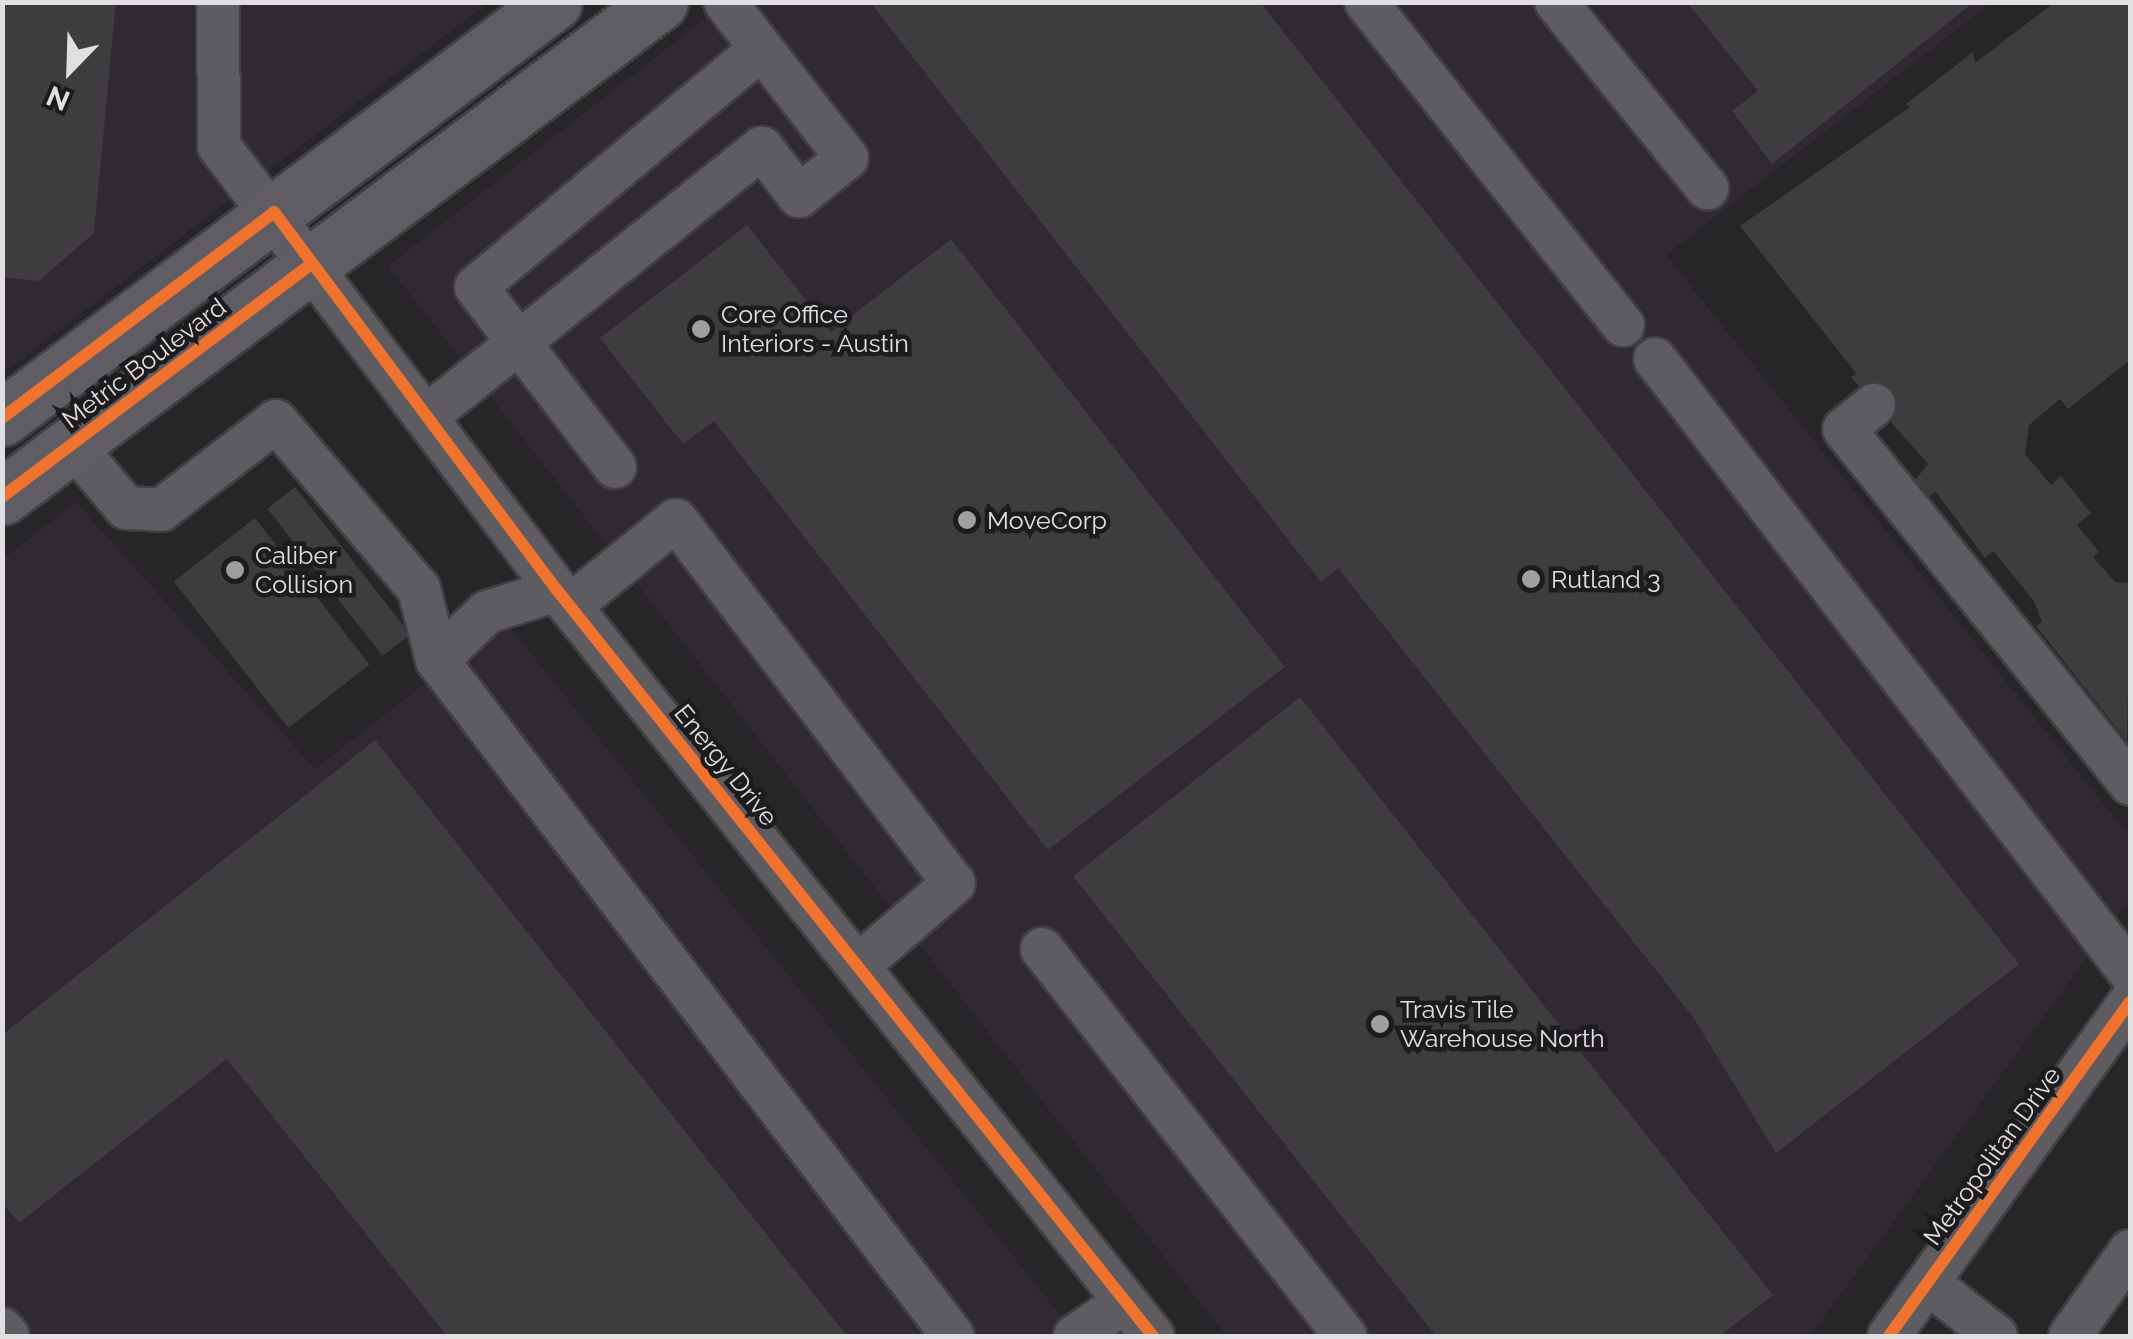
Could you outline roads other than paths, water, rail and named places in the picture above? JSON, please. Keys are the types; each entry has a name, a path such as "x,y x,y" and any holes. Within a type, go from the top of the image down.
{"main road":[{"name":"Metric Boulevard","path":"2,498 660,2"},
{"name":"Metric Boulevard","path":"2,418 274,212 530,9"}],"street":[{"name":"Energy Drive","path":"218,2 219,146 274,212 563,598 1153,1336"},
{"path":"427,416 517,338 762,148 799,196 848,158 724,2"},
{"path":"1366,2 1623,324"},
{"path":"1556,2 1707,188"},
{"path":"615,466 476,287 762,49"},
{"path":"1656,360 2130,974"},
{"path":"1874,406 1844,430 2130,784"},
{"path":"73,445 126,508 161,510 276,421 419,588 437,660 953,1336"},
{"path":"437,660 487,612 563,598 676,520 954,884 858,966"},
{"path":"1042,949 1345,1336"},
{"name":"Metropolitan Drive","path":"1889,1336 2130,1002"},
{"path":"2070,1336 2130,1251"},
{"path":"1928,1283 1996,1336"},
{"path":"1075,1336 1125,1302"},
{"path":"2,1330 8,1336"}],"place":[{"name":"Core Office Interiors - Austin","path":"701,329"},
{"name":"MoveCorp","path":"967,520"},
{"name":"Caliber Collision","path":"235,570"},
{"name":"Rutland 3","path":"1531,579"},
{"name":"Travis Tile Warehouse North","path":"1380,1024"}]}
